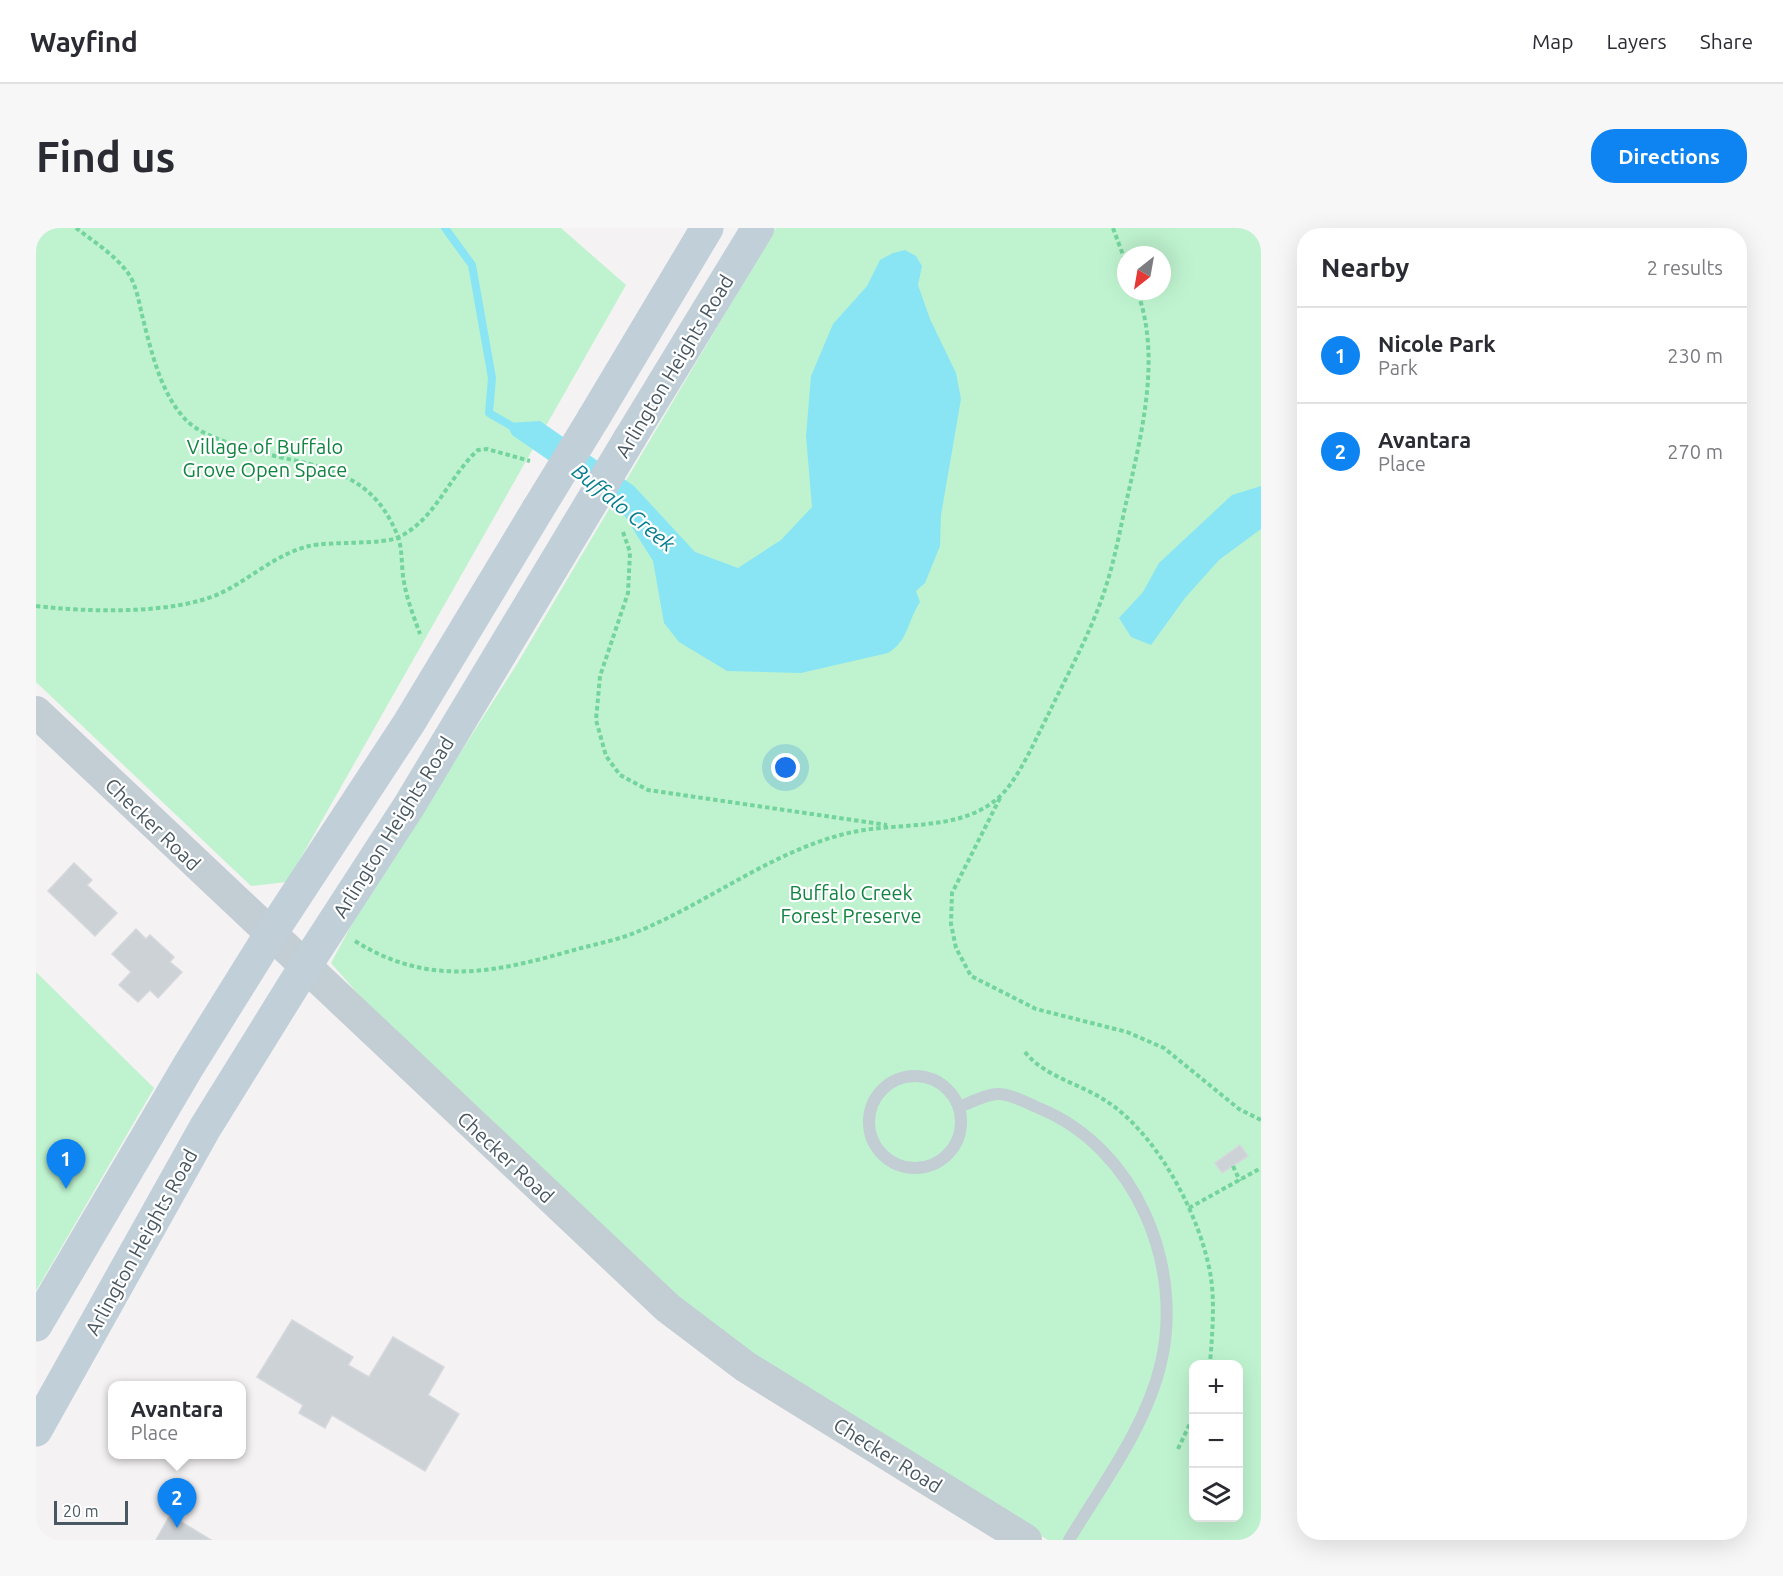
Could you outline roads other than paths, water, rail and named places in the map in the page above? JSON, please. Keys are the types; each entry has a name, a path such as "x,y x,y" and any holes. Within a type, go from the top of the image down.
{"main road":[{"path":"36,1325 140,1146 270,935 410,723 706,228"},
{"name":"Arlington Heights Road","path":"36,1430 205,1128 306,965 409,806 758,228"}],"street":[{"name":"Checker Road","path":"36,712 668,1308 746,1366 1026,1540"}],"lane":[{"path":"911,1076 927,1077 940,1083 952,1094 959,1107 962,1120 955,1146 941,1160 922,1168 909,1167 885,1156 875,1144 870,1130 870,1115 874,1100 884,1088 896,1080 911,1076"},
{"path":"959,1107 998,1094 1052,1113 1078,1129 1110,1159 1135,1192 1150,1222 1163,1274 1168,1318 1161,1364 1150,1399 1136,1428 1069,1540"}],"water":[{"path":"905,250 916,256 922,266 918,285 930,319 956,373 961,399 941,515 940,546 925,583 916,591 920,602 904,636 888,653 801,673 727,671 679,642 664,623 653,561 621,510 512,435 506,423 540,421 634,486 695,552 738,568 781,540 812,507 806,436 811,376 833,324 867,286 880,260"},
{"path":"1261,486 1261,529 1219,560 1185,598 1151,645 1131,637 1119,618 1143,592 1159,563 1232,495"}],"waterway":[{"name":"Buffalo Creek","path":"445,228 472,265 492,378 489,413 515,428"}],"place":[{"name":"Nicole Park","path":"66,1189"},
{"name":"Avantara","path":"177,1528"}],"park label":[{"name":"Village of Buffalo Grove Open Space","path":"265,458"},
{"name":"Buffalo Creek Forest Preserve","path":"851,904"}]}
